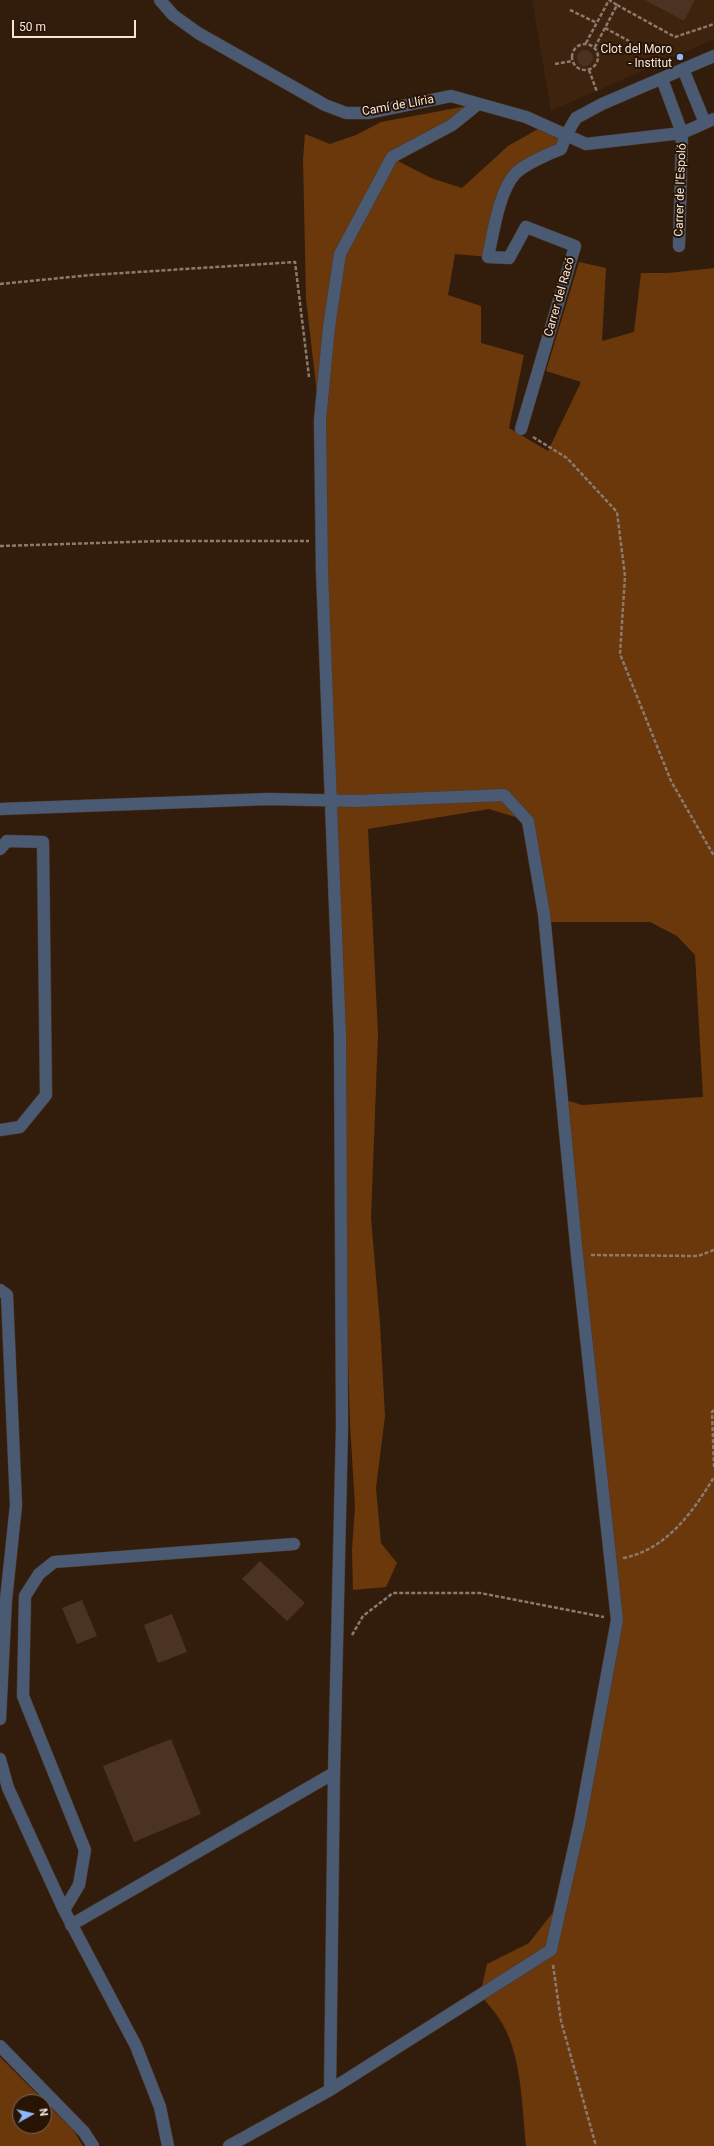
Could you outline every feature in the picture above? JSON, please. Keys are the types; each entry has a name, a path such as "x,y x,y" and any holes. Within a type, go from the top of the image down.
{"street":[{"name":"Camí de Llíria","path":"160,0 173,15 198,33 325,105 346,113 368,113 451,96 526,117 586,144 682,134 710,121"},
{"path":"566,134 576,118 602,104 714,56"},
{"path":"683,69 710,121"},
{"path":"662,79 682,134"},
{"path":"330,2090 334,1772 342,1427 340,1060 322,541 320,420 329,327 340,254 392,158 452,125 478,104"},
{"name":"Carrer del Racó","path":"521,430 575,246 526,228 509,258 488,257 504,193 515,174 548,154 562,149 566,134"},
{"name":"Carrer de l'Espoló","path":"679,246 682,134"},
{"path":"0,809 269,799 332,800 504,795 528,821 544,914 577,1255 617,1620 580,1821 551,1950 330,2090 229,2146"},
{"path":"0,849 7,841 43,842 46,1095 20,1127 0,1130"},
{"path":"0,1290 7,1295 16,1505 6,1600 0,1719"},
{"path":"64,1910 79,1885 85,1850 23,1696 25,1596 38,1574 54,1562 294,1544"},
{"path":"0,1759 8,1788 71,1925 136,2046 160,2107 168,2146"},
{"path":"71,1925 334,1772"},
{"path":"0,2046 84,2132 93,2146"}],"path":[{"path":"586,43 595,47 598,60 594,67 589,70 578,68 572,61 571,57 574,48 586,43 609,0 675,37 714,24"},
{"path":"595,47 617,5"},
{"path":"570,10 597,23"},
{"path":"605,28 629,41"},
{"path":"555,64 572,61"},
{"path":"589,70 602,104"},
{"path":"0,284 91,275 294,262 309,380"},
{"path":"521,430 567,458 617,512 625,576 620,654 671,781 714,856"},
{"path":"0,546 162,541 322,541"},
{"path":"577,1255 698,1256 714,1250"},
{"path":"714,1410 712,1412 714,1467"},
{"path":"610,1560 633,1556 664,1540 698,1504 714,1477"},
{"path":"337,1659 363,1616 393,1594 480,1593 617,1620"},
{"path":"551,1950 561,2021 596,2146"}],"shaded area":[{"path":"532,0 714,0 714,39 551,111"},
{"path":"478,104 392,158 431,178 462,188 508,146 545,125 566,135 561,149 515,174 488,257 455,254 448,295 481,306 481,343 524,355 509,428 548,451 581,382 546,371 579,262 606,268 602,341 634,332 641,273 668,273 714,268 714,2146 526,2146 520,2079 512,2046 506,2030 498,2017 480,1995 487,1964 529,1943 561,1902 617,1620 562,1099 582,1105 703,1097 695,955 677,936 650,922 550,922 528,821 489,809 368,829 378,1034 371,1218 380,1324 385,1416 376,1488 381,1543 397,1563 386,1587 353,1590 352,1550 355,1506 350,1424 320,420 306,299 303,159 305,134 330,144 356,135 381,122"},
{"path":"0,2057 37,2094 12,2094 12,2134 52,2134 52,2109 74,2131 83,2146 0,2146"}],"building":[{"path":"645,0 695,0 684,21"},
{"path":"582,50 588,50 593,55 591,64 588,66 582,66 577,61 577,55"},
{"path":"260,1561 305,1603 287,1621 242,1579"},
{"path":"82,1600 97,1636 77,1644 62,1608"},
{"path":"172,1614 187,1652 158,1663 144,1625"},
{"path":"171,1739 201,1814 134,1842 103,1766"}],"place":[{"name":"Clot del Moro - Institut","path":"680,57"}]}
